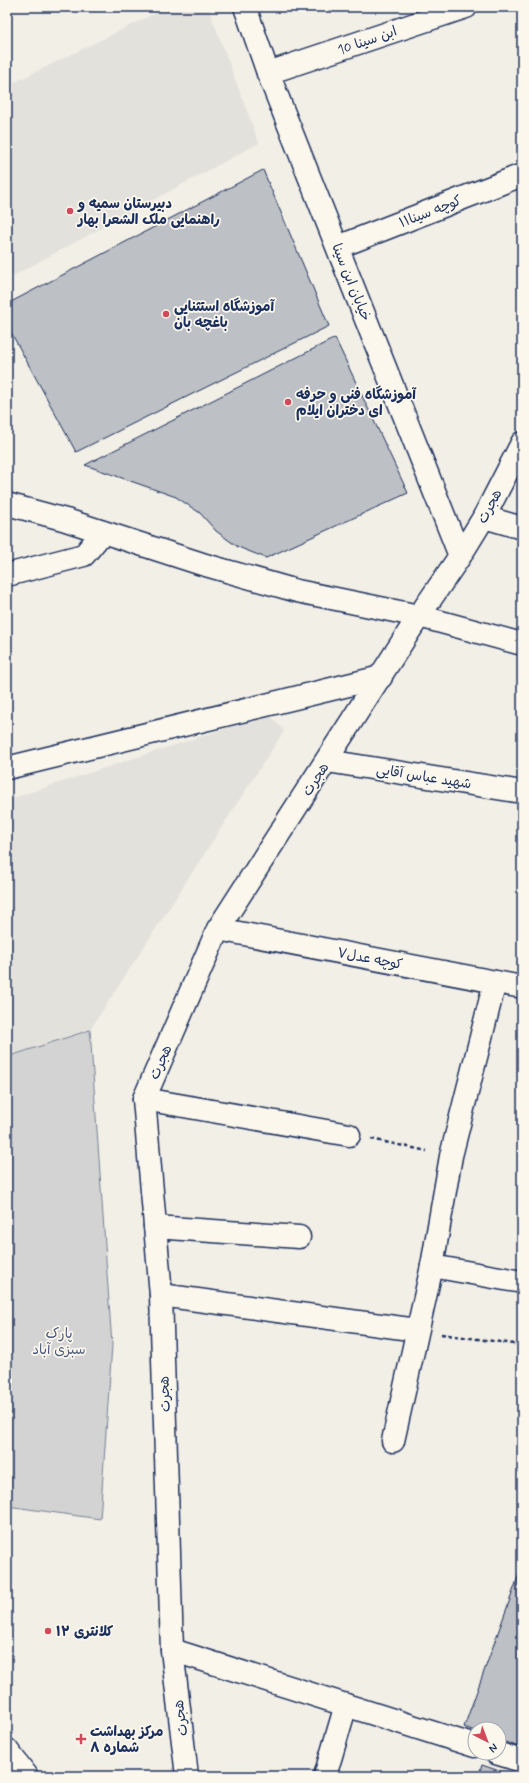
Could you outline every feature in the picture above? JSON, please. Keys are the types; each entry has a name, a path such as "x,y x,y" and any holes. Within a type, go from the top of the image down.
{"street":[{"name":"خیابان ابن سینا","path":"245,7 268,73 460,556"},
{"name":"ابن سینا 10","path":"268,73 466,7"},
{"name":"کوچه سینا۱۱","path":"338,247 522,175"},
{"name":"هجرت","path":"188,1776 172,1650 161,1295 144,1099 218,929 419,616 460,556 484,516 522,443"},
{"path":"7,504 103,532 202,564 297,591 419,616 522,644"},
{"path":"484,516 522,528"},
{"path":"7,575 84,555 103,532"},
{"path":"7,768 381,677"},
{"name":"شهید عباس آقایی","path":"327,761 522,792"},
{"name":"کوچه عدل۷","path":"218,929 522,987"},
{"path":"392,1441 432,1266 451,1156 495,982"},
{"path":"144,1099 349,1135"},
{"path":"155,1227 299,1237"},
{"path":"432,1266 522,1282"},
{"path":"161,1295 417,1330"},
{"path":"172,1650 467,1743"},
{"path":"326,1776 346,1705"},
{"path":"7,1750 27,1776"},
{"path":"507,1756 522,1761"}],"path":[{"path":"349,1135 451,1156"},
{"path":"417,1330 522,1345"}],"shaded area":[{"name":"دبیرستان سمیه و راهنمایی ملک الشعرا بهار","path":"168,7 208,7 259,143 7,279 7,86"},
{"path":"269,714 284,731 90,1030 7,1057 7,800"}],"green space":[{"name":"پارک سبزی آباد","path":"90,1030 112,1345 100,1519 7,1506 7,1057"}],"building":[{"name":"آموزشگاه استثنایی باغچه بان","path":"263,170 329,326 76,452 7,325 7,304"},
{"name":"آموزشگاه فنی و حرفه ای دختران ایلام","path":"335,338 408,493 266,558 238,547 216,531 200,513 176,497 85,465"},
{"path":"522,1566 522,1748 507,1743 507,1721 467,1721 467,1728 464,1727"},
{"path":"482,1765 514,1776 478,1776"}],"place":[{"name":"دبیرستان سمیه و راهنمایی ملک الشعرا بهار","path":"70,211"},
{"name":"آموزشگاه استثنایی باغچه بان","path":"166,314"},
{"name":"آموزشگاه فنی و حرفه ای دختران ایلام","path":"288,402"},
{"name":"کلانتری ۱۲","path":"48,1631"},
{"name":"مرکز بهداشت شماره ۸","path":"81,1739"}]}
